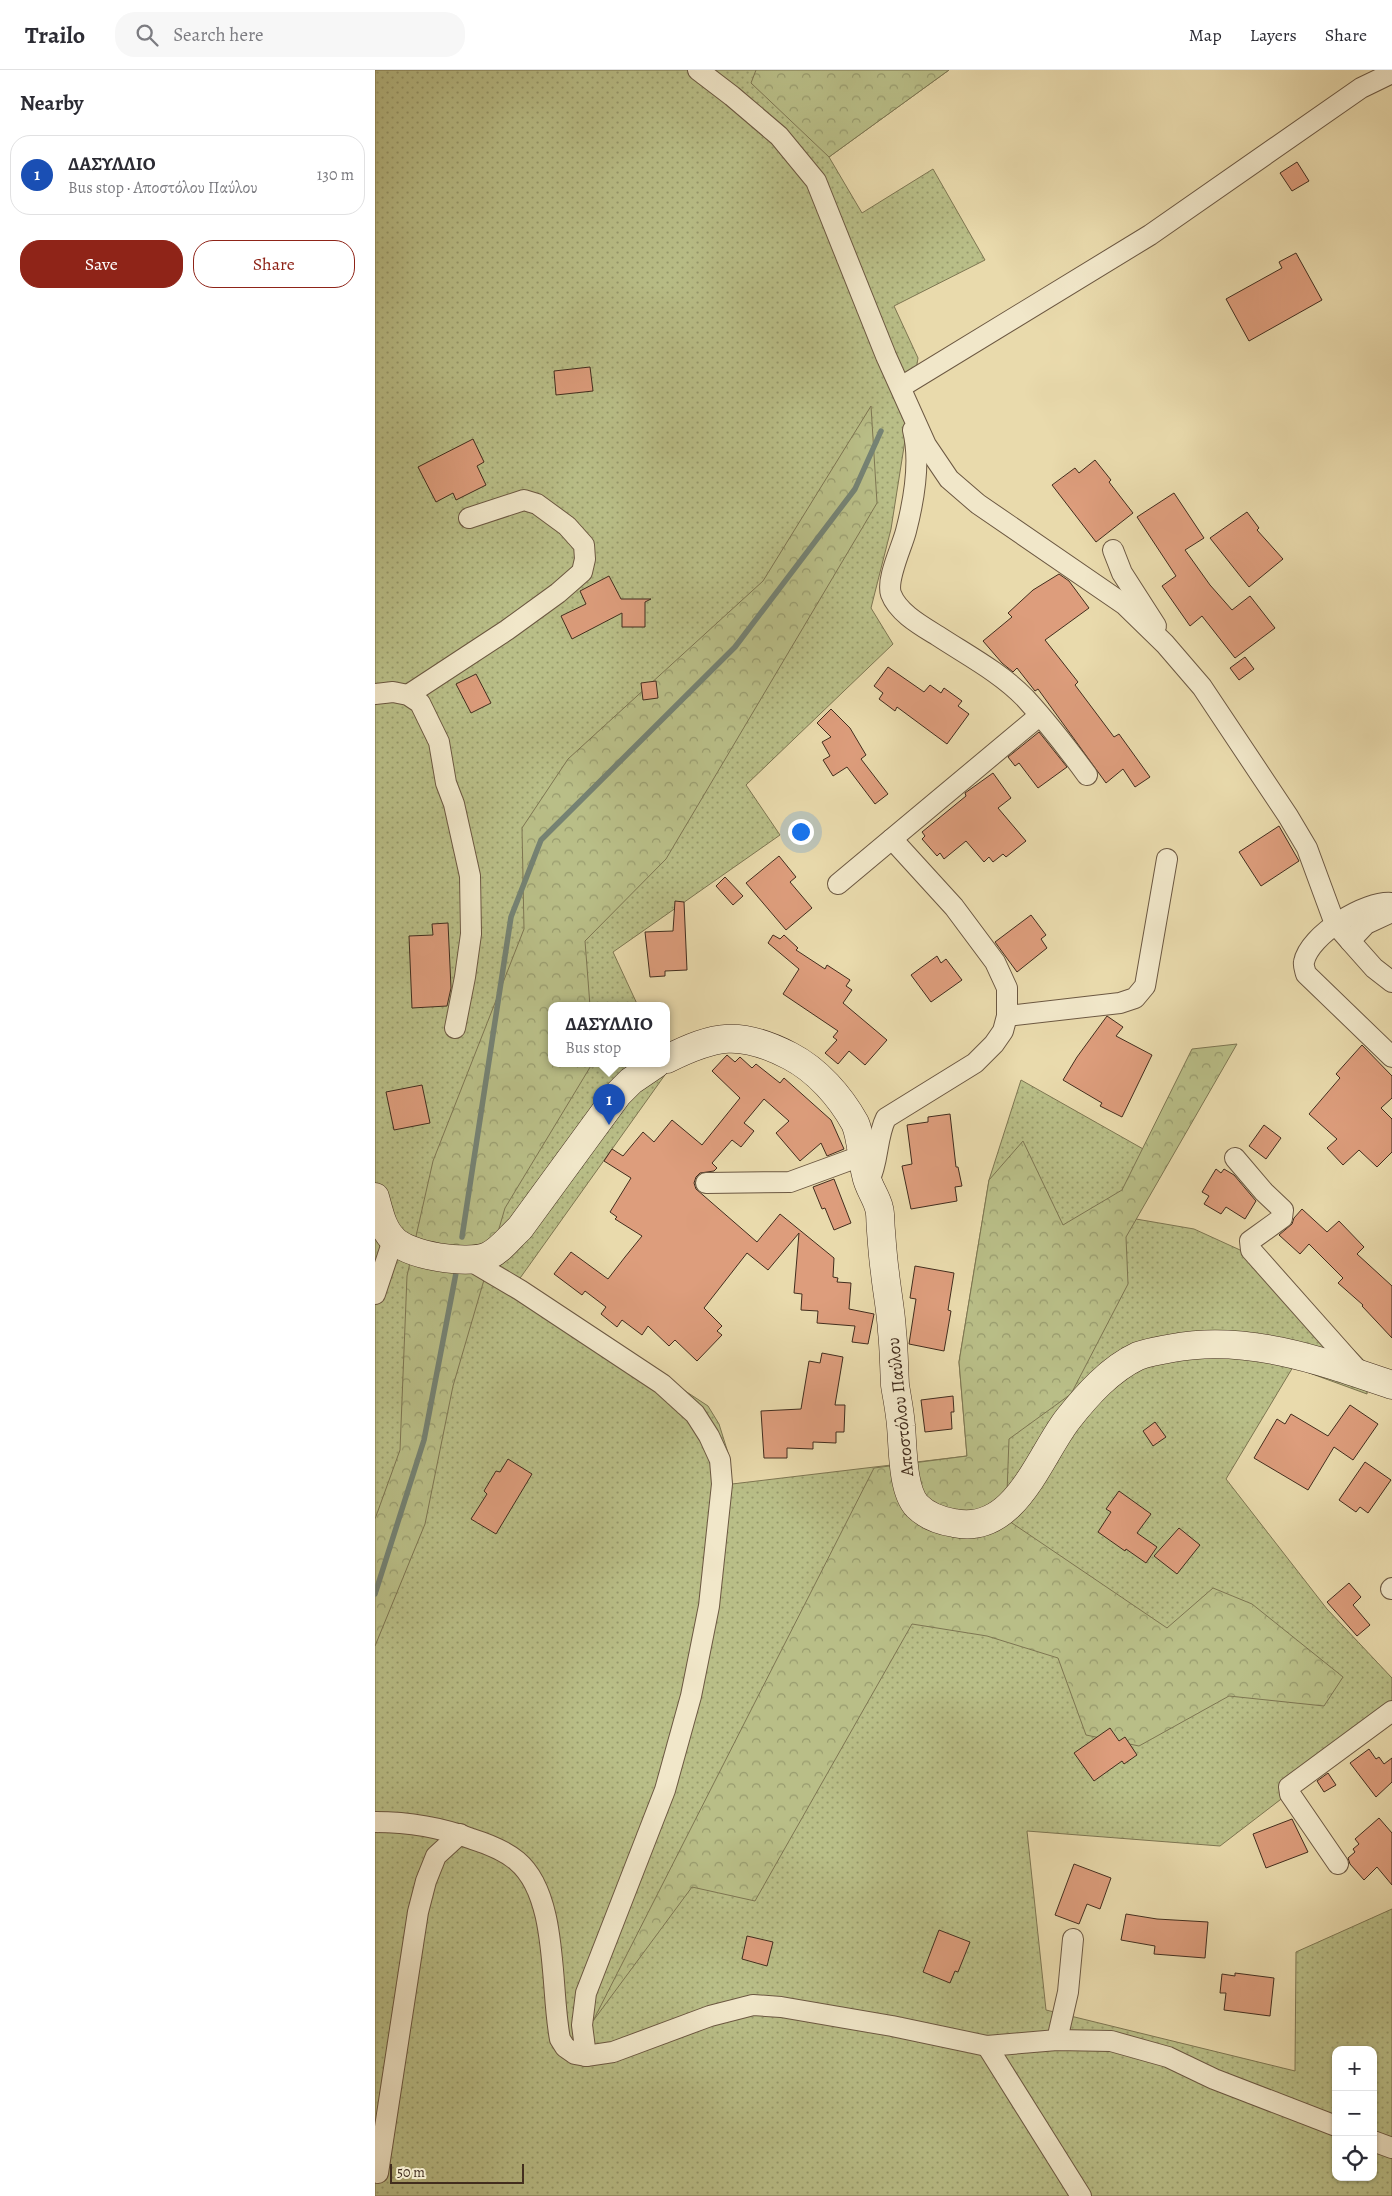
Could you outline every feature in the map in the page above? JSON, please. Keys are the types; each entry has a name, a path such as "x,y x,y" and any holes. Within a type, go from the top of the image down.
{"street":[{"path":"698,70 779,136 816,181 886,356 926,445 949,479 978,504 1125,605 1165,644 1202,686 1307,848 1335,924 1375,968 1392,982"},
{"path":"905,396 1150,235 1361,88 1392,73"},
{"path":"905,396 917,458 912,504 906,532 891,581 891,593 896,602 914,621 993,672 1024,698 1068,749 1087,775"},
{"path":"408,694 507,630 558,593 582,572 585,559 584,545 567,526 537,504 524,500 469,518"},
{"path":"1113,550 1122,573 1148,611 1165,644"},
{"path":"375,694 393,692 408,694 420,703 439,742 446,783 454,804 470,876 471,934 455,1028"},
{"path":"838,884 1039,716"},
{"path":"868,1185 874,1168 880,1129 886,1118 975,1063 995,1044 1003,1031 1007,1016 1007,988 995,962 954,907 892,839"},
{"path":"1007,1016 1120,1003 1135,998 1145,986 1167,859"},
{"path":"1392,902 1385,902 1361,909 1335,924 1308,953 1304,963 1306,974 1392,1057"},
{"path":"1350,941 1366,924 1392,912"},
{"name":"Αποστόλου Παύλου","path":"670,1058 705,1041 723,1038 745,1040 776,1049 808,1068 827,1084 857,1127 868,1185 879,1207 893,1332 903,1462 908,1486 915,1504 940,1520 967,1526 982,1524 1007,1507 1027,1486 1067,1420 1093,1390 1109,1374 1138,1356 1187,1345 1215,1343 1247,1346 1304,1357 1392,1385"},
{"path":"375,1197 384,1225 393,1240 403,1246 429,1254 469,1260 489,1256 508,1240 543,1197 607,1107 631,1081 652,1067"},
{"path":"706,1183 790,1182 861,1156"},
{"path":"1235,1158 1264,1192 1283,1210 1282,1218 1250,1241 1251,1250 1362,1375"},
{"path":"375,1294 393,1240"},
{"path":"469,1260 520,1290 661,1384 695,1414 709,1436 720,1460 722,1484 709,1606 702,1648 665,1790 586,1993 582,2025 585,2056"},
{"path":"1339,1864 1291,1794 1289,1787 1392,1711"},
{"path":"375,1822 405,1822 433,1826 460,1834 506,1852 531,1876 540,1894 550,1944 560,2039 565,2047 575,2054 585,2056 613,2052 710,2016 753,2005 781,2007 883,2024 987,2046 1057,2040 1111,2041 1168,2057 1214,2079 1332,2124"},
{"path":"378,2173 420,1904 435,1856 460,1834"},
{"path":"1057,2040 1067,1992 1073,1939"},
{"path":"987,2046 1081,2196"},
{"path":"1377,2142 1392,2148"}],"green space":[{"path":"375,70 949,70 829,157 862,213 933,169 985,260 894,306 918,358 891,529 871,608 893,644 746,785 780,835 613,952 636,1002 548,1002 548,1067 664,1067 667,1072 518,1281 708,1406 719,1424 729,1456 732,1484 967,1456 959,1362 989,1180 1021,1080 1152,1154 1136,1219 1194,1229 1273,1265 1370,1367 1367,1394 1293,1367 1226,1479 1327,1609 1392,1678 1392,1714 1220,1846 1027,1831 1046,2010 1295,2071 1296,1952 1392,1909 1392,2196 375,2196"},
{"path":"756,70 949,70 829,157 751,83"},
{"path":"871,406 877,503 666,859 585,941 590,1002 548,1002 548,1067 590,1067 505,1208 453,1386 425,1524 375,1646 375,1519 400,1450 407,1276 433,1161 524,929 522,828 568,759 763,581"},
{"path":"1237,1044 1126,1237 1128,1284 1071,1394 1009,1439 1006,1519 1167,1628 1213,1588 1252,1604 1343,1677 1324,1706 1229,1696 1139,1746 1086,1735 1058,1658 987,1636 912,1624 755,1901 692,1887 593,2021 874,1468 967,1456 959,1362 989,1180 1023,1141 1063,1225 1122,1190 1192,1049"}],"building":[{"path":"1297,162 1309,181 1292,191 1280,173"},
{"path":"1296,253 1322,300 1249,341 1226,299 1282,268 1279,262"},
{"path":"590,367 593,391 556,395 554,371"},
{"path":"473,439 484,462 477,466 486,485 456,500 453,493 436,502 418,467"},
{"path":"1095,460 1133,513 1096,542 1052,485 1075,468 1079,473"},
{"path":"1174,493 1204,538 1185,550 1210,585 1232,610 1250,596 1275,628 1235,658 1202,616 1190,626 1162,586 1176,576 1137,517"},
{"path":"1247,512 1259,528 1257,530 1283,559 1249,587 1210,538"},
{"path":"1059,574 1069,581 1089,608 1045,640 1078,682 1075,685 1114,737 1119,734 1150,777 1135,787 1123,769 1106,783 1038,689 1035,691 1017,668 1013,672 1002,663 983,641 1012,617 1008,613 1033,590"},
{"path":"609,576 621,599 651,599 645,602 645,627 622,627 622,613 572,639 561,616 586,604 580,591"},
{"path":"1245,657 1254,669 1239,680 1230,668"},
{"path":"888,667 924,692 930,685 941,693 944,688 962,701 958,706 969,714 947,744 897,707 895,711 879,699 883,693 874,686"},
{"path":"476,674 491,703 471,713 456,684"},
{"path":"656,681 658,698 643,700 641,683"},
{"path":"831,709 850,728 866,755 861,759 888,794 875,804 847,767 833,776 823,760 830,756 822,742 831,737 817,723"},
{"path":"1039,732 1067,767 1038,788 1019,763 1015,766 1008,757"},
{"path":"993,773 1011,798 998,808 1026,841 1006,857 1003,854 993,862 989,857 984,862 966,841 944,859 940,853 937,856 922,839 925,836 922,832 966,796 965,793"},
{"path":"1279,826 1299,861 1261,886 1239,852"},
{"path":"779,856 796,877 790,882 812,908 786,930 746,883"},
{"path":"725,877 743,896 733,905 716,886"},
{"path":"675,901 684,902 687,970 665,971 665,976 650,977 645,932 673,931"},
{"path":"1031,915 1046,935 1041,939 1047,948 1017,972 995,942"},
{"path":"448,923 451,988 447,1006 412,1008 409,936 433,935 432,924"},
{"path":"773,935 780,939 784,935 798,948 796,950 825,969 827,965 850,980 846,986 852,990 843,1003 887,1040 865,1065 849,1051 838,1064 825,1053 837,1040 833,1037 838,1031 783,994 799,969 768,943"},
{"path":"937,956 941,963 946,959 962,980 931,1002 911,975"},
{"path":"1107,1016 1123,1027 1116,1036 1152,1055 1122,1117 1100,1106 1102,1103 1063,1080"},
{"path":"1362,1045 1392,1076 1392,1098 1381,1108 1392,1119 1392,1152 1377,1167 1359,1150 1343,1165 1327,1148 1337,1139 1309,1114 1340,1078 1336,1074"},
{"path":"727,1055 735,1062 740,1057 752,1068 756,1064 780,1083 784,1078 831,1120 844,1149 827,1156 821,1143 800,1161 776,1133 789,1121 764,1099 744,1123 754,1131 741,1147 732,1140 712,1163 717,1168 714,1171 700,1173 696,1177 694,1183 696,1189 757,1242 780,1214 834,1258 833,1277 838,1278 837,1282 851,1283 849,1309 874,1314 868,1344 852,1342 855,1326 817,1323 818,1311 801,1310 802,1294 794,1293 799,1233 768,1270 747,1253 704,1308 722,1326 717,1331 722,1335 697,1361 675,1340 669,1346 648,1326 642,1335 622,1320 617,1327 601,1314 606,1307 585,1291 582,1295 554,1274 571,1252 608,1279 642,1236 615,1219 617,1217 610,1212 631,1178 604,1161 612,1149 623,1156 643,1132 654,1142 672,1120 702,1145 740,1098 712,1071"},
{"path":"422,1085 430,1123 394,1130 386,1092"},
{"path":"950,1114 956,1167 958,1167 962,1186 955,1187 957,1201 911,1209 902,1166 912,1164 907,1125 928,1122 928,1117"},
{"path":"1264,1125 1281,1138 1266,1159 1249,1146"},
{"path":"1216,1169 1221,1173 1224,1169 1234,1175 1256,1201 1245,1219 1226,1207 1221,1214 1204,1204 1209,1196 1202,1192"},
{"path":"834,1179 851,1223 834,1230 825,1208 822,1209 813,1187"},
{"path":"1302,1209 1327,1232 1339,1221 1364,1247 1357,1254 1392,1286 1392,1338 1363,1305 1338,1283 1343,1278 1309,1244 1300,1254 1279,1235 1292,1224 1294,1218"},
{"path":"915,1266 954,1273 948,1310 951,1311 944,1351 909,1344 916,1299 910,1298"},
{"path":"822,1353 843,1357 835,1405 845,1405 844,1432 836,1432 836,1443 813,1442 813,1449 787,1448 787,1458 764,1458 761,1411 801,1409 809,1361 820,1363"},
{"path":"953,1396 954,1412 951,1412 952,1429 925,1432 921,1400"},
{"path":"1350,1405 1378,1424 1353,1460 1334,1447 1308,1490 1254,1458 1277,1419 1285,1424 1291,1414 1328,1436"},
{"path":"1155,1422 1166,1437 1153,1446 1143,1431"},
{"path":"508,1459 532,1474 496,1534 471,1519 487,1494 484,1491 496,1471 500,1472"},
{"path":"1365,1462 1391,1480 1368,1513 1360,1507 1356,1512 1339,1500"},
{"path":"1119,1491 1151,1514 1137,1533 1157,1547 1146,1563 1098,1532 1111,1512 1106,1509"},
{"path":"1179,1528 1200,1545 1177,1574 1154,1556"},
{"path":"1349,1583 1361,1597 1353,1605 1370,1625 1357,1636 1327,1602"},
{"path":"1110,1728 1119,1741 1125,1737 1137,1755 1124,1764 1122,1761 1094,1781 1074,1753"},
{"path":"1369,1749 1376,1759 1379,1757 1384,1764 1392,1758 1392,1782 1376,1797 1350,1763"},
{"path":"1328,1773 1336,1785 1324,1792 1317,1781"},
{"path":"1379,1818 1392,1833 1392,1885 1377,1867 1364,1880 1350,1864 1348,1858 1355,1852 1353,1849 1359,1844 1355,1839"},
{"path":"1292,1819 1308,1852 1266,1868 1253,1834"},
{"path":"1074,1864 1111,1878 1100,1909 1087,1904 1079,1924 1055,1915"},
{"path":"1126,1914 1157,1919 1208,1922 1205,1958 1154,1954 1155,1946 1121,1940"},
{"path":"939,1930 970,1942 958,1972 955,1971 950,1983 923,1972"},
{"path":"747,1936 773,1942 767,1966 742,1959"},
{"path":"1235,1973 1274,1978 1270,2016 1224,2010 1226,1993 1220,1993 1222,1974 1235,1976"}],"waterway":[{"path":"462,1237 511,917 541,840 735,647 855,489 881,431"},
{"path":"375,1594 424,1440 456,1273"}],"place":[{"name":"ΔΑΣΥΛΛΙΟ","path":"609,1125"}]}
